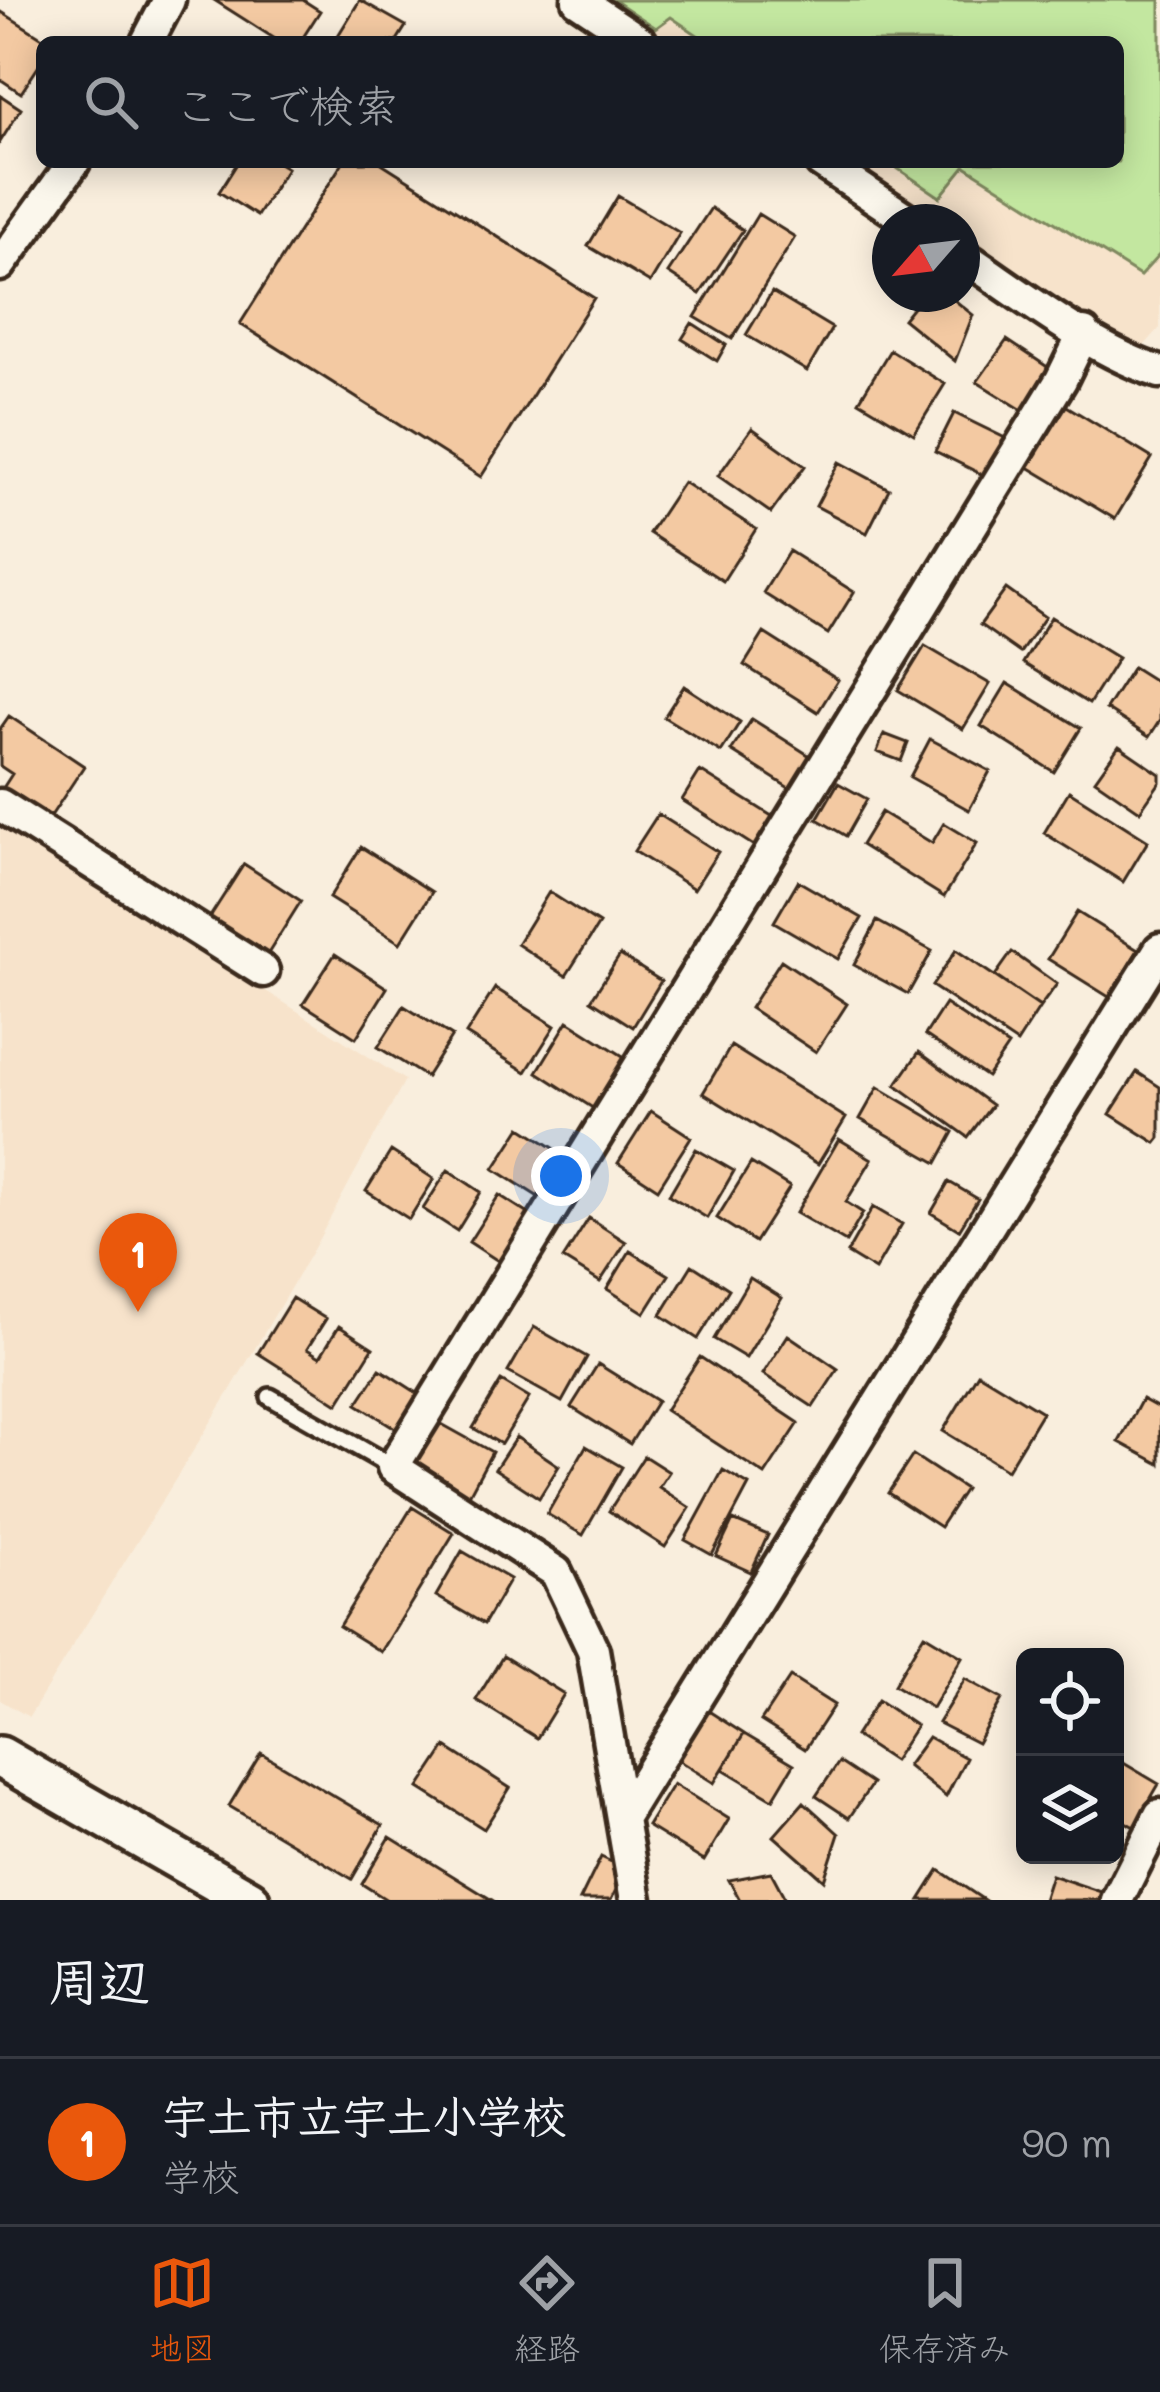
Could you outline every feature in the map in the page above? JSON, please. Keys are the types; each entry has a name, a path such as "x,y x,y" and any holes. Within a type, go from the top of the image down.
{"street":[{"path":"150,36 169,0"},
{"path":"578,0 632,36"},
{"path":"0,265 70,168"},
{"path":"830,168 884,204"},
{"path":"980,267 1084,333 1154,361"},
{"path":"636,1900 593,1650 556,1572 394,1467 1061,380 1084,333"},
{"path":"0,805 263,971"},
{"path":"622,1818 1160,949"},
{"path":"0,1756 249,1900"},
{"path":"1118,1900 1160,1815"}],"lane":[{"path":"270,1397 394,1467"}],"shaded area":[{"path":"601,0 1160,0 1160,328 1143,347 1115,335 980,251 980,204 906,204 850,168 1124,168 1124,36 654,36"},
{"path":"0,821 405,1080 230,1391 29,1717 0,1700"}],"green space":[{"path":"614,0 1160,0 1160,254 1140,276 968,168 1124,168 1124,36 699,36 671,17 656,28"},
{"path":"897,168 963,168 940,197"}],"building":[{"path":"214,0 303,0 320,11 304,36 271,36"},
{"path":"360,0 406,26 400,36 338,36"},
{"path":"0,11 40,36 36,70 21,93 0,79"},
{"path":"0,95 21,109 0,142"},
{"path":"234,168 287,168 257,216 219,192"},
{"path":"339,168 389,168 594,298 481,477 240,324"},
{"path":"618,196 680,233 650,283 588,246"},
{"path":"711,208 743,230 700,294 668,273"},
{"path":"758,214 795,237 732,339 695,317"},
{"path":"772,292 832,328 807,371 746,335"},
{"path":"909,312 973,315 955,361 903,319"},
{"path":"692,323 726,345 717,361 682,339"},
{"path":"1007,340 1052,370 1024,411 977,382"},
{"path":"890,350 945,384 914,434 859,401"},
{"path":"1065,405 1152,458 1115,519 1028,467"},
{"path":"954,413 1007,439 987,477 935,451"},
{"path":"752,428 805,466 771,513 718,476"},
{"path":"839,462 889,489 867,533 816,506"},
{"path":"683,482 756,529 723,581 649,533"},
{"path":"789,551 854,592 828,634 763,593"},
{"path":"1006,589 1045,617 1020,653 980,625"},
{"path":"1051,617 1118,658 1089,704 1023,663"},
{"path":"764,633 838,680 818,712 744,665"},
{"path":"925,646 990,684 963,729 898,690"},
{"path":"1133,667 1160,684 1160,720 1149,737 1106,709"},
{"path":"1007,683 1081,728 1054,772 981,726"},
{"path":"684,686 740,722 721,752 664,717"},
{"path":"9,716 84,766 47,822 1,791 12,774 0,766 0,729"},
{"path":"752,719 821,763 800,795 731,751"},
{"path":"884,734 908,743 901,761 877,752"},
{"path":"930,739 990,771 969,810 910,777"},
{"path":"1119,746 1160,774 1160,782 1140,811 1095,780"},
{"path":"700,771 775,818 757,848 682,800"},
{"path":"838,783 867,799 846,836 817,819"},
{"path":"1069,791 1148,841 1123,882 1044,833"},
{"path":"881,812 932,843 944,823 977,843 944,897 861,845"},
{"path":"658,814 718,852 694,889 634,851"},
{"path":"361,847 432,892 400,943 329,898"},
{"path":"244,864 301,901 264,960 206,923"},
{"path":"798,881 862,918 838,959 774,922"},
{"path":"549,892 599,924 566,976 517,944"},
{"path":"1077,912 1138,950 1109,997 1048,959"},
{"path":"877,921 932,951 908,994 854,965"},
{"path":"956,950 1040,1007 1017,1043 932,986"},
{"path":"1012,952 1057,984 1040,1007 995,976"},
{"path":"335,954 387,988 356,1038 303,1004"},
{"path":"620,955 661,981 633,1027 591,1000"},
{"path":"781,960 847,1004 816,1052 750,1008"},
{"path":"495,988 555,1026 526,1072 466,1034"},
{"path":"945,1004 1008,1046 987,1077 925,1035"},
{"path":"404,1006 452,1036 426,1077 378,1047"},
{"path":"568,1021 634,1063 602,1114 537,1072"},
{"path":"731,1046 846,1118 818,1164 703,1093"},
{"path":"919,1052 992,1105 968,1137 896,1085"},
{"path":"1137,1072 1160,1087 1160,1138 1156,1143 1110,1114"},
{"path":"878,1087 954,1132 937,1163 860,1119"},
{"path":"651,1111 691,1137 658,1189 618,1163"},
{"path":"521,1127 574,1161 548,1203 494,1169"},
{"path":"839,1139 872,1159 846,1202 863,1213 846,1242 796,1213"},
{"path":"696,1149 734,1171 707,1218 669,1195"},
{"path":"391,1151 434,1179 409,1219 366,1191"},
{"path":"751,1163 790,1187 755,1242 717,1218"},
{"path":"448,1170 481,1192 457,1231 423,1209"},
{"path":"949,1182 978,1199 959,1230 931,1213"},
{"path":"499,1195 543,1223 512,1270 469,1242"},
{"path":"873,1207 902,1224 875,1270 847,1253"},
{"path":"589,1218 626,1242 600,1282 563,1259"},
{"path":"630,1251 669,1275 645,1313 607,1289"},
{"path":"692,1265 729,1289 698,1339 661,1315"},
{"path":"750,1278 782,1298 746,1358 714,1339"},
{"path":"292,1298 326,1319 307,1349 320,1357 339,1326 373,1348 338,1404 258,1353"},
{"path":"534,1327 587,1357 562,1402 508,1372"},
{"path":"788,1335 838,1369 813,1407 763,1374"},
{"path":"700,1357 799,1423 765,1475 665,1410"},
{"path":"598,1364 657,1401 630,1444 571,1407"},
{"path":"380,1369 422,1396 400,1431 357,1404"},
{"path":"978,1373 1042,1412 1007,1470 943,1431"},
{"path":"501,1381 529,1398 501,1444 473,1428"},
{"path":"1142,1399 1160,1409 1160,1464 1119,1442"},
{"path":"438,1422 492,1452 469,1495 415,1465"},
{"path":"516,1437 559,1466 539,1498 495,1469"},
{"path":"586,1446 622,1467 583,1535 547,1514"},
{"path":"913,1455 965,1489 940,1527 888,1493"},
{"path":"644,1456 669,1472 659,1487 690,1508 665,1547 609,1511"},
{"path":"723,1470 749,1485 712,1555 685,1540"},
{"path":"412,1507 454,1533 381,1652 339,1626"},
{"path":"733,1520 768,1535 751,1572 716,1556"},
{"path":"462,1551 510,1579 484,1624 436,1596"},
{"path":"924,1634 962,1657 932,1708 894,1685"},
{"path":"503,1656 564,1694 537,1738 476,1700"},
{"path":"790,1677 834,1705 805,1749 761,1721"},
{"path":"965,1679 1002,1699 977,1743 938,1723"},
{"path":"878,1700 916,1726 893,1761 855,1736"},
{"path":"707,1710 744,1734 714,1783 676,1759"},
{"path":"744,1734 794,1764 773,1799 723,1769"},
{"path":"928,1737 966,1758 946,1797 907,1766"},
{"path":"446,1747 510,1788 484,1829 419,1788"},
{"path":"261,1753 383,1825 352,1879 229,1806"},
{"path":"839,1762 872,1784 849,1818 816,1796"},
{"path":"1124,1763 1159,1784 1134,1827 1124,1821"},
{"path":"673,1784 729,1819 704,1861 647,1826"},
{"path":"804,1802 839,1834 824,1880 774,1836"},
{"path":"390,1837 492,1900 387,1900 362,1884"},
{"path":"601,1857 626,1869 611,1900 580,1900"},
{"path":"939,1870 984,1900 920,1900"},
{"path":"771,1872 786,1900 740,1900 729,1880"},
{"path":"1051,1875 1113,1896 1112,1900 1043,1900"}],"place":[{"name":"宇土市立宇土小学校","path":"138,1312"}]}
